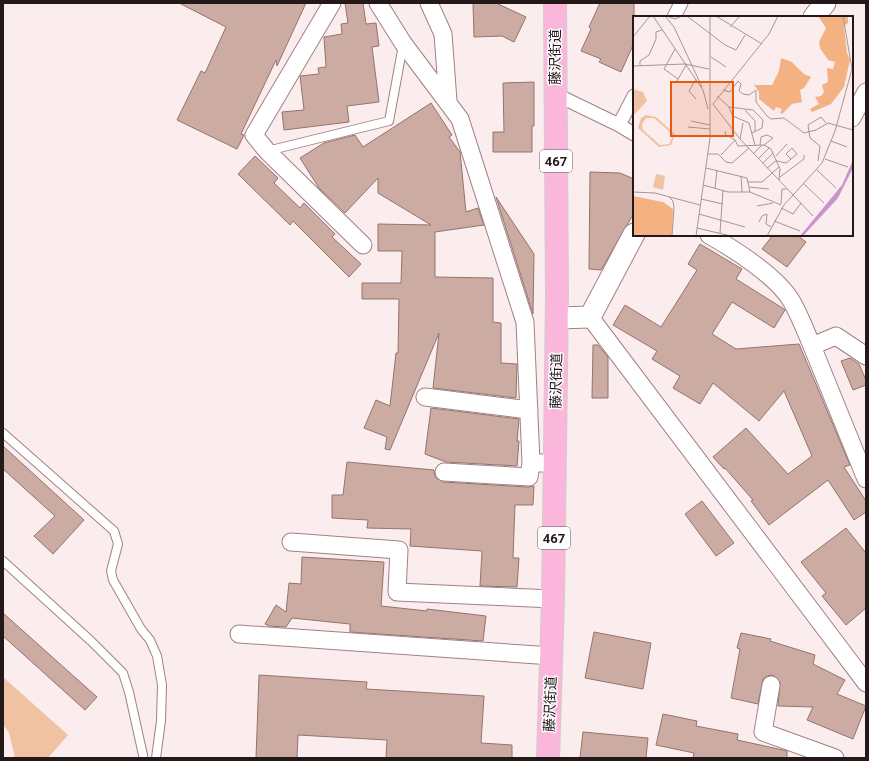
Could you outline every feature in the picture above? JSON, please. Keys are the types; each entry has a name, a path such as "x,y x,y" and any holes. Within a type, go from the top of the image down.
{"highway":[{"name":"藤沢街道","path":"548,758 552,656 557,318 555,3"}],"street":[{"path":"332,3 254,135 268,151 363,245"},
{"path":"378,3 403,43 460,119 525,322 531,463 529,478 444,472"},
{"path":"428,3 442,34 448,101"},
{"path":"674,16 681,3"},
{"path":"815,16 825,3"},
{"path":"853,116 866,92"},
{"path":"555,94 633,133"},
{"path":"619,125 633,98"},
{"path":"590,317 633,236"},
{"path":"711,236 733,249 773,280 791,301 812,346 866,479"},
{"path":"557,318 590,317"},
{"path":"590,317 866,683"},
{"path":"812,346 836,336 866,356"},
{"path":"426,397 529,410"},
{"path":"531,463 555,463"},
{"path":"291,542 399,550 397,592 553,599"},
{"path":"239,634 552,656"},
{"path":"771,685 763,732 808,753 835,758"}],"lane":[{"path":"268,151 389,122 403,43"},
{"path":"3,433 114,531 118,544 111,571 113,580 141,629 150,640 160,672 162,685 161,721 156,758"},
{"path":"3,561 91,641 123,673 129,692 143,755"}],"shaded area":[{"path":"3,677 68,735 48,758 15,758 9,733 3,724"}],"building":[{"path":"179,3 306,3 277,66 276,60 241,134 244,135 237,149 177,120 201,71 205,73 226,27"},
{"path":"345,3 363,3 366,24 376,23 379,46 372,47 379,102 347,106 349,122 284,130 282,112 304,110 300,76 319,74 318,68 326,67 324,37 342,34 341,24 348,23"},
{"path":"473,3 496,3 526,17 514,42 502,36 474,37"},
{"path":"600,3 634,3 633,45 621,72 599,62 601,59 581,51 591,29 589,27"},
{"path":"534,82 534,126 532,126 532,152 493,152 493,132 504,132 503,83"},
{"path":"431,103 452,135 449,137 460,152 466,212 478,208 484,225 435,232 435,277 493,278 493,322 501,323 501,363 517,364 516,398 433,388 439,333 390,450 385,449 387,437 364,428 376,400 390,406 396,353 398,353 399,299 362,299 362,283 401,283 402,251 378,251 378,224 431,225 378,193 378,178 345,213 319,188 300,158 324,143 355,135 363,147"},
{"path":"255,156 278,178 274,183 300,208 304,203 335,234 332,237 361,264 349,277 293,221 290,225 238,174"},
{"path":"590,172 620,173 633,179 633,215 601,270 589,269"},
{"path":"496,197 534,254 533,314"},
{"path":"772,236 798,236 806,242 787,267 762,249"},
{"path":"700,244 742,269 736,279 785,310 774,328 732,302 712,334 736,349 799,344 850,465 844,467 866,501 866,512 854,520 828,480 769,525 751,501 753,500 725,468 724,469 713,457 746,428 788,474 812,456 784,391 759,421 713,383 700,404 673,388 680,376 652,359 657,351 613,325 625,305 661,327 697,270 688,264"},
{"path":"593,345 598,345 608,357 608,398 592,398"},
{"path":"850,358 859,364 866,380 866,385 853,390 841,361"},
{"path":"431,408 519,419 517,466 446,462 425,454"},
{"path":"3,446 84,520 53,554 34,536 55,516 3,469"},
{"path":"347,462 434,470 435,477 443,482 528,487 534,486 533,505 515,505 513,558 519,558 517,587 480,586 482,551 410,546 411,529 367,528 368,520 332,518 332,495 343,495"},
{"path":"702,501 734,543 716,556 685,514"},
{"path":"846,528 866,553 866,608 846,625 822,596 826,593 801,562"},
{"path":"302,557 384,562 381,606 427,611 427,609 486,616 483,641 350,632 350,624 292,618 286,627 269,626 265,624 276,605 286,612 289,583 301,584"},
{"path":"3,613 97,697 85,710 3,636"},
{"path":"594,632 651,643 643,689 585,678"},
{"path":"741,633 771,639 770,641 815,655 813,664 845,680 837,694 866,706 853,739 807,720 813,707 778,706 780,682 773,675 767,676 763,679 758,704 731,698 740,649 737,648"},
{"path":"259,675 367,682 366,689 484,696 481,743 512,745 512,758 386,758 387,740 298,735 297,758 256,758"},
{"path":"663,714 697,721 696,726 738,734 737,740 787,751 787,758 693,758 694,753 656,745"},
{"path":"583,732 648,738 646,758 580,758"}]}
